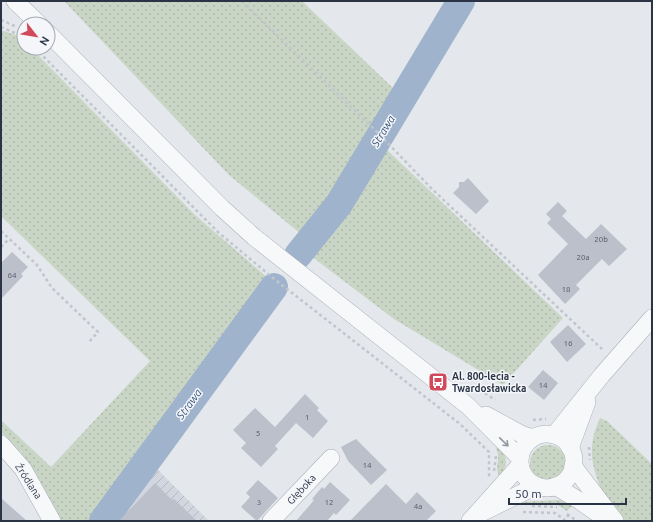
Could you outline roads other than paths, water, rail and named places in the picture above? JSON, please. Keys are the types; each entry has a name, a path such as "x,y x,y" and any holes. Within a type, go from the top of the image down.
{"street":[{"path":"15,1 31,16"},
{"path":"56,41 222,208 254,237 468,406 520,461 525,477 536,486 544,488 555,486 565,480 573,466"},
{"path":"554,435 593,389 614,361 652,318"},
{"path":"570,448 593,389"},
{"path":"468,406 509,429 533,438"},
{"path":"471,520 520,461 525,446 533,438 544,434 554,435 566,442 572,454 573,466 615,521"},
{"name":"Źródlana","path":"1,444 23,469 52,521"},
{"name":"Głęboka","path":"271,521 330,458"},
{"path":"471,520 523,490 536,486"},
{"path":"555,486 580,501 608,521"}],"waterway":[{"name":"Strawa","path":"298,255 339,204 461,1"},
{"name":"Strawa","path":"103,521 274,287"}],"place":[{"name":"Al. 800-lecia - Twardosławicka","path":"438,382"}]}
